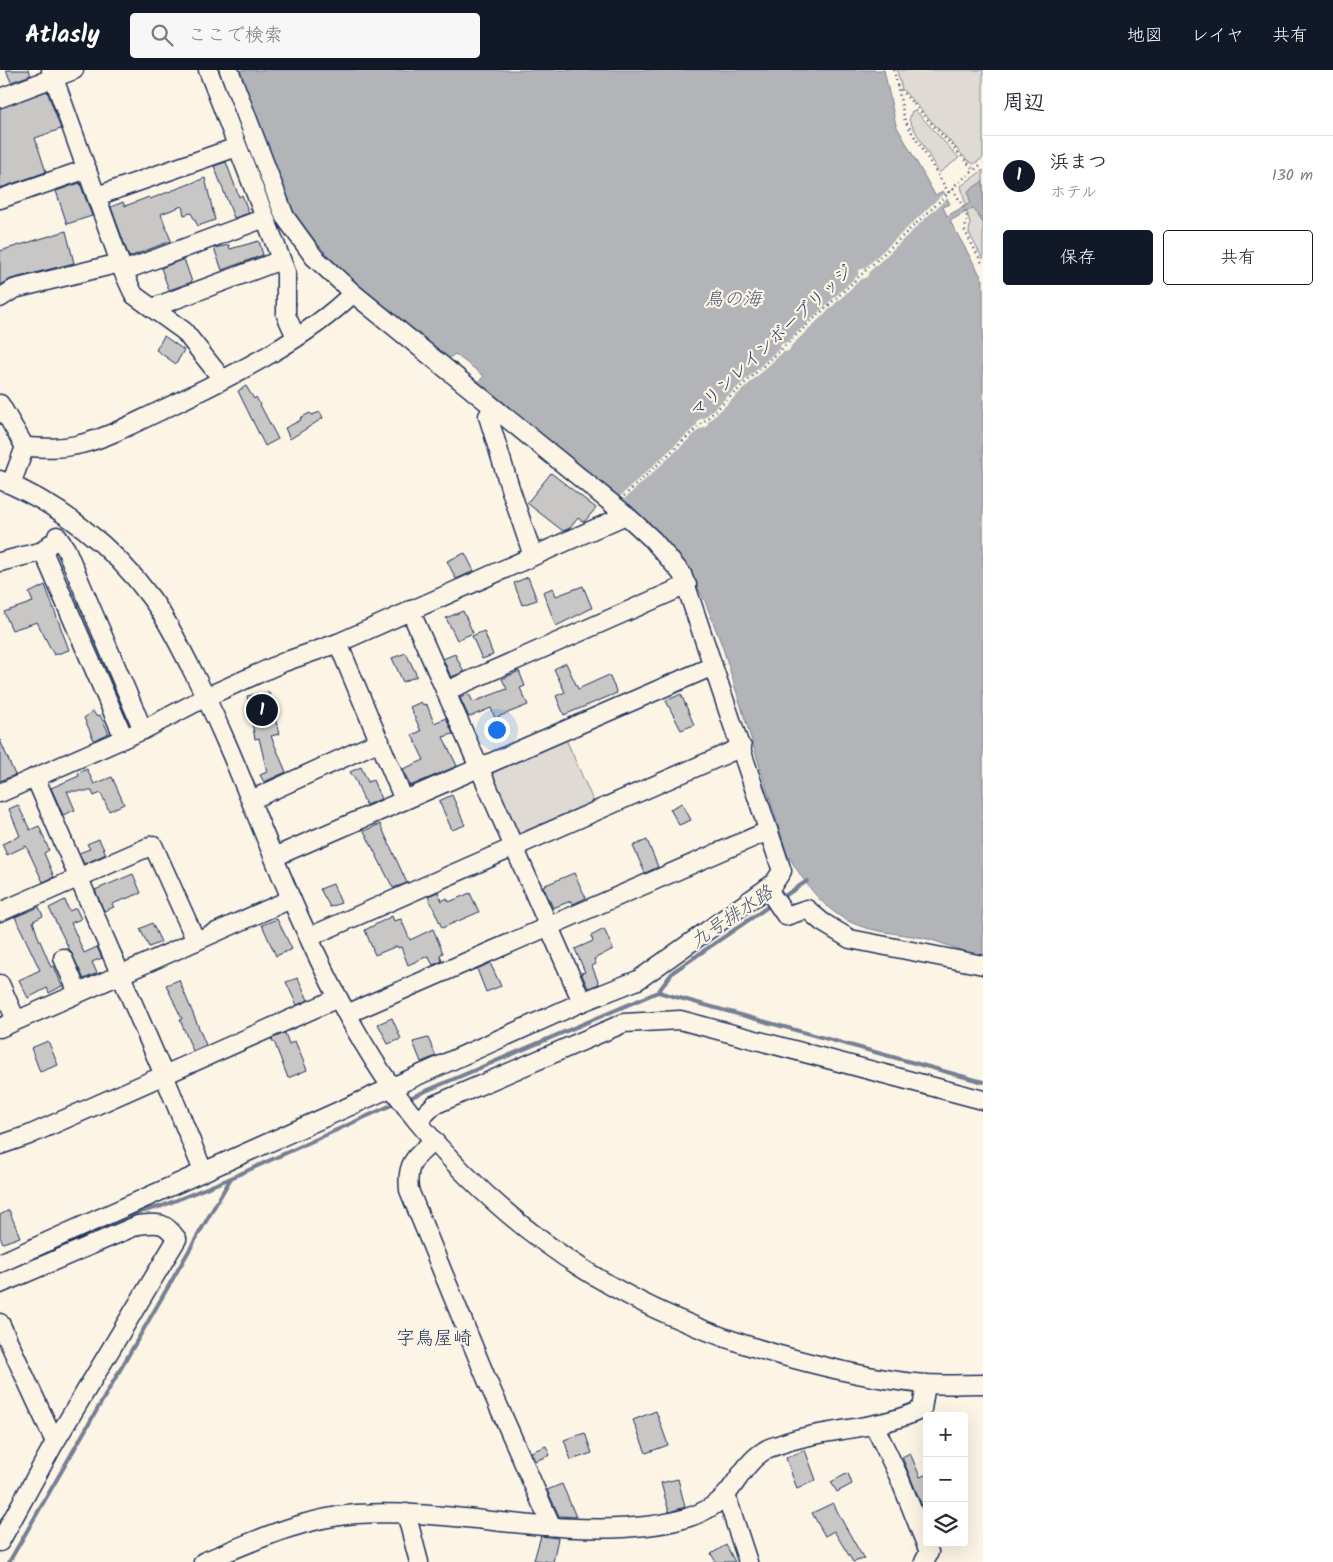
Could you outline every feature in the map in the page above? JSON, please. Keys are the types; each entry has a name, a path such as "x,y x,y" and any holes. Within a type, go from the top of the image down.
{"street":[{"path":"0,98 52,74 74,70"},
{"path":"208,70 286,272 286,315 296,337"},
{"path":"0,1263 203,1171 395,1091 582,1002 638,980 768,891 782,871 742,747 682,574 653,540 620,510 493,408 353,292 314,257 285,217 229,70"},
{"path":"52,74 98,196 121,267 134,295 184,331 222,379"},
{"path":"98,196 237,147"},
{"path":"0,199 87,168"},
{"path":"0,298 14,289 121,267 265,218"},
{"path":"152,308 281,260"},
{"path":"24,447 48,448 81,444 126,427 222,379 296,337 332,314 353,292"},
{"path":"0,404 24,447"},
{"path":"493,408 488,416 533,556"},
{"path":"24,447 6,482 68,517 102,544 150,596 168,622 206,697 251,800 291,899 338,998 395,1091 414,1117 466,1174 523,1227 580,1269 632,1299 721,1338 769,1353 843,1372 926,1384 983,1384"},
{"path":"0,793 143,730 206,697 284,662 338,643 533,556 620,510"},
{"path":"0,562 43,551 57,536 68,517"},
{"path":"57,536 66,548 143,730"},
{"path":"43,551 124,738"},
{"path":"446,691 687,585"},
{"path":"410,610 582,1002"},
{"path":"338,643 404,800"},
{"path":"274,857 714,666"},
{"path":"251,800 380,741"},
{"path":"309,937 742,747"},
{"path":"35,777 164,1075 203,1171"},
{"path":"347,1014 768,831"},
{"path":"0,912 153,845 196,941"},
{"path":"768,891 786,916 807,909 822,922 850,939 983,965"},
{"path":"0,984 8,1024 291,899"},
{"path":"63,958 78,993"},
{"path":"0,1145 338,998"},
{"path":"414,1117 434,1105 606,1030 624,1023 652,1020 680,1020 983,1100"},
{"path":"434,1140 414,1159 407,1172 409,1190 487,1380 551,1525"},
{"path":"0,1284 138,1225 159,1223 169,1228 177,1239 55,1442 0,1542"},
{"path":"0,1323 55,1442"},
{"path":"203,1562 291,1527 354,1514 406,1513 591,1530 647,1526 695,1514 726,1495 750,1463 764,1450 798,1438 874,1425 922,1409 926,1384"},
{"path":"874,1425 899,1477 930,1552 924,1562"},
{"path":"726,1495 748,1562"},
{"path":"406,1513 419,1562"}],"path":[{"path":"894,70 905,122 947,194"},
{"path":"897,86 974,170"},
{"name":"マリンレインボーブリッジ","path":"620,510 955,185 983,163"},
{"path":"953,189 966,213 964,231 983,265"}],"shaded area":[{"path":"897,70 983,70 983,158 974,164 968,161 902,89"},
{"path":"915,110 959,158 939,173 909,120 912,111"},
{"path":"983,170 983,259 969,233 970,224 961,186"},
{"path":"565,737 595,805 521,838 515,835 488,776 493,769"}],"water":[{"name":"鳥の海","path":"238,70 884,70 896,125 935,195 943,191 950,204 943,207 947,216 970,203 968,191 983,181 983,223 973,208 950,221 983,280 983,956 928,939 860,926 836,914 817,896 787,854 723,648 705,601 692,578 600,484 477,383 484,376 455,354 448,359 384,308 323,250 292,208"}],"pier":[{"path":"943,194 948,197 869,272 867,277 861,279 791,346 789,351 783,352 708,422 707,427 700,429 620,503 616,500 697,425 698,420 704,418 780,348 781,344 787,342 858,275 859,270 865,268"}],"building":[{"path":"6,70 29,70 31,75 11,82"},
{"path":"47,91 61,129 35,138 46,172 0,188 0,108"},
{"path":"226,162 239,197 242,195 249,213 234,218 214,166"},
{"path":"205,178 215,220 198,226 191,213 184,215 182,206 161,214 171,241 129,257 111,207 123,202 125,206 149,197 150,199"},
{"path":"80,183 92,216 67,224 56,191"},
{"path":"66,231 74,263 11,279 0,285 0,251"},
{"path":"259,241 263,255 222,270 214,248 229,245 230,249"},
{"path":"184,259 192,282 169,290 161,268"},
{"path":"164,336 184,350 176,364 156,350"},
{"path":"246,386 254,399 256,397 278,439 265,446 238,391"},
{"path":"320,412 323,418 290,439 285,428 310,413 312,415"},
{"path":"551,473 596,508 585,521 583,522 578,518 570,528 563,531 527,503"},
{"path":"465,553 474,571 456,579 447,561"},
{"path":"528,577 537,600 522,605 514,583"},
{"path":"45,585 69,650 54,655 37,622 12,630 4,612 33,602 29,593"},
{"path":"583,586 592,608 556,626 543,592 553,588 556,596"},
{"path":"463,611 473,633 457,640 446,618"},
{"path":"484,631 493,655 482,659 472,636"},
{"path":"406,653 417,676 403,682 392,658"},
{"path":"455,654 464,672 451,677 443,659"},
{"path":"566,663 578,689 609,675 617,693 564,715 556,696 565,692 554,669"},
{"path":"519,671 525,686 520,688 528,705 495,718 491,708 469,717 460,698 469,694 473,702 507,689 502,679"},
{"path":"269,692 279,734 271,736 286,772 264,782 260,775 267,772 259,738 255,739 247,696"},
{"path":"681,694 694,725 681,730 666,701"},
{"path":"421,702 427,705 434,723 446,718 453,734 443,737 457,766 410,786 403,769 424,760 412,735 421,731 410,707"},
{"path":"93,711 96,716 100,715 109,733 94,740 84,718"},
{"path":"0,740 15,775 0,781"},
{"path":"361,767 368,782 373,780 381,799 366,805 350,772"},
{"path":"87,769 94,784 112,777 124,804 109,811 101,793 94,796 92,791 67,791 75,810 63,815 51,788 79,776 78,773"},
{"path":"452,795 465,825 452,830 439,801"},
{"path":"682,803 691,820 679,825 670,809"},
{"path":"18,805 30,830 39,826 49,850 44,853 54,877 43,882 26,846 7,855 2,844 20,836 9,809"},
{"path":"380,824 407,883 393,888 364,831"},
{"path":"99,839 106,854 84,864 79,853 90,849 87,844"},
{"path":"647,840 658,867 645,873 633,846"},
{"path":"574,873 586,898 573,904 571,901 553,908 543,886"},
{"path":"133,874 141,893 112,904 114,907 104,911 95,890"},
{"path":"333,884 341,903 330,907 320,889"},
{"path":"438,892 442,901 447,898 449,902 470,893 479,912 442,928 428,896"},
{"path":"65,900 69,911 76,908 81,919 71,923 84,953 97,947 102,958 92,962 97,973 84,979 49,908"},
{"path":"39,907 43,916 33,921 51,967 54,966 62,986 49,993 47,988 28,998 19,980 40,970 15,917"},
{"path":"392,916 394,921 401,919 410,940 433,929 443,953 440,955 442,961 433,965 428,956 408,965 401,947 398,948 397,946 375,955 365,930"},
{"path":"277,919 292,949 276,956 262,925"},
{"path":"152,923 161,942 149,947 140,929"},
{"path":"604,929 613,949 594,959 596,964 592,966 599,984 588,988 581,973 585,972 575,949 593,941 591,936"},
{"path":"490,963 501,986 486,992 477,969"},
{"path":"298,978 308,1000 297,1005 286,982"},
{"path":"179,980 206,1045 193,1051 180,1020 182,1019 166,985"},
{"path":"392,1018 401,1039 388,1044 378,1024"},
{"path":"285,1033 289,1044 295,1041 307,1070 288,1078 275,1044 271,1039"},
{"path":"428,1038 436,1056 421,1062 413,1042"},
{"path":"48,1041 58,1065 40,1072 31,1048"},
{"path":"9,1210 20,1237 3,1243 0,1237 0,1215"},
{"path":"656,1411 668,1445 646,1453 633,1420"},
{"path":"585,1433 592,1453 571,1460 564,1440"},
{"path":"546,1446 550,1455 535,1461 531,1452"},
{"path":"805,1450 816,1480 797,1489 786,1458"},
{"path":"910,1453 920,1477 923,1476 923,1508 902,1457"},
{"path":"848,1473 852,1484 837,1492 831,1482"},
{"path":"678,1479 685,1507 669,1512 661,1483"},
{"path":"562,1484 576,1517 559,1516 547,1490"},
{"path":"833,1503 864,1559 853,1562 834,1531 825,1536 812,1513"},
{"path":"541,1536 558,1538 553,1562 534,1560"},
{"path":"726,1545 735,1562 716,1562 711,1554"}],"waterway":[{"name":"九号排水路","path":"780,899 807,881"},
{"path":"407,1099 658,992 673,972 772,904"},
{"path":"658,992 983,1082"},
{"path":"9,1562 231,1178 396,1103"},
{"path":"0,1273 129,1215 162,1206 231,1178"}],"place":[{"name":"浜まつ","path":"262,710"}],"district":[{"name":"字鳥屋崎","path":"434,1337"}]}
